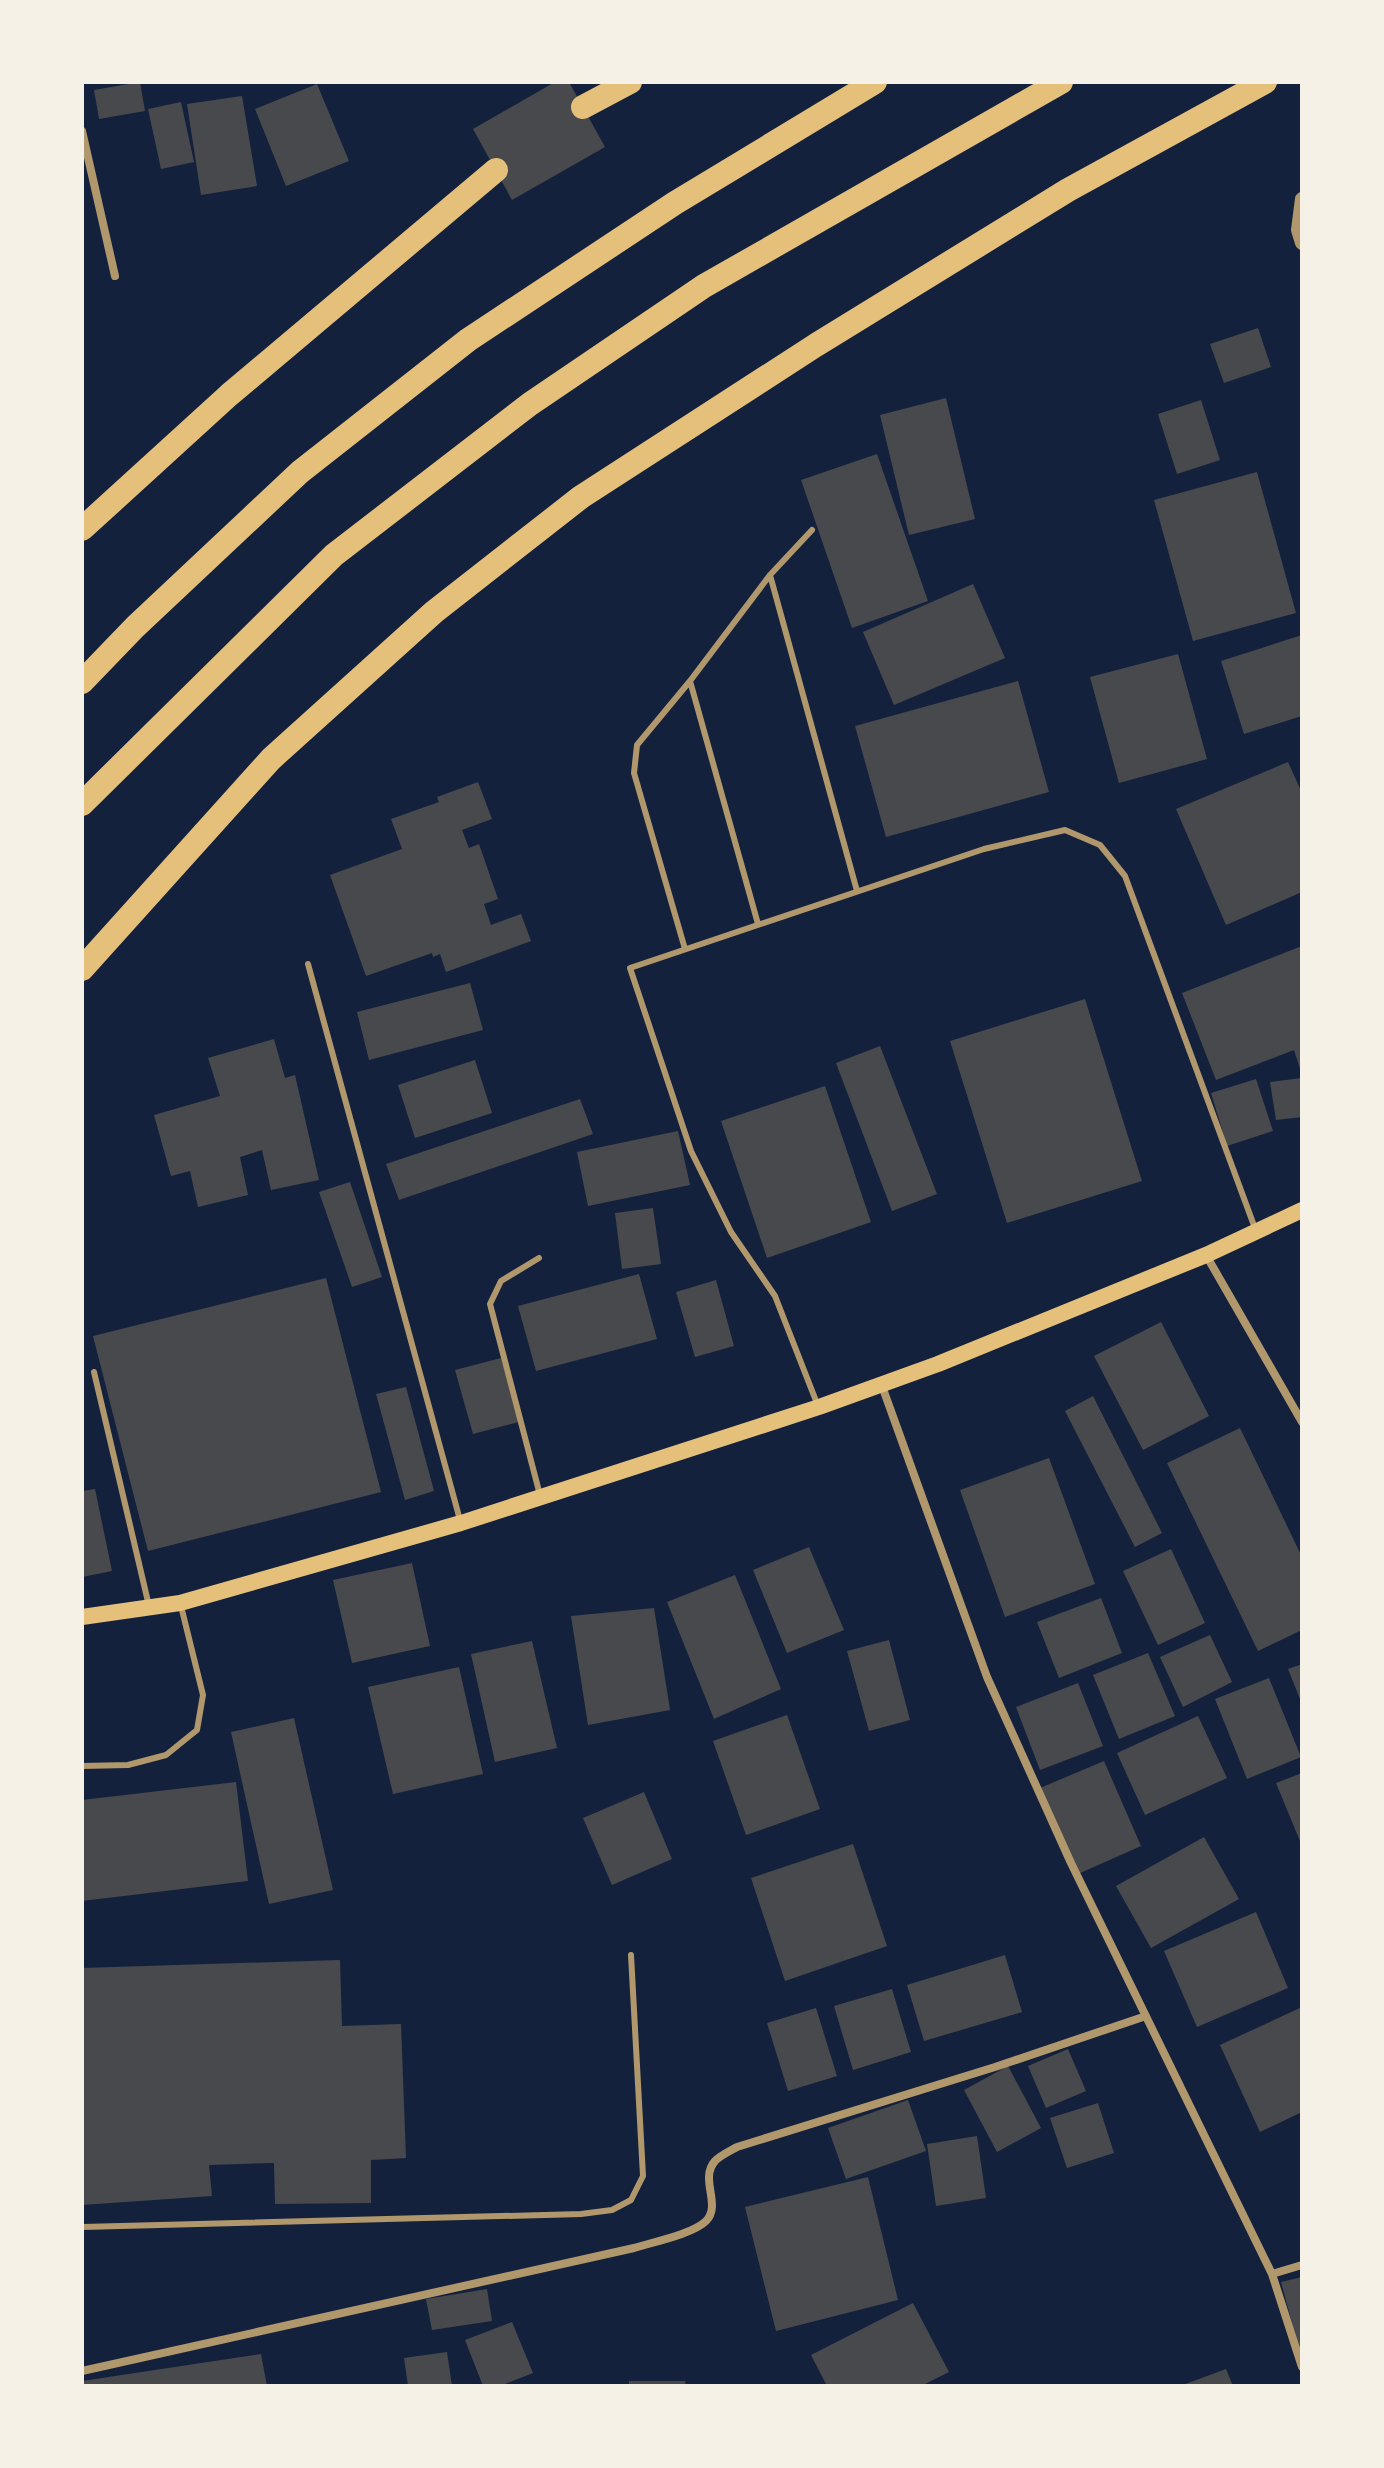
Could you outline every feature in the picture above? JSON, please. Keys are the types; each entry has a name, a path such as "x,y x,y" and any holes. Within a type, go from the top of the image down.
{"highway":[{"path":"583,107 630,82"},
{"path":"82,682 135,627 300,472 468,340 675,203 875,82"},
{"path":"82,804 334,555 530,404 704,286 1061,82"},
{"path":"82,969 271,759 434,612 581,497 816,345 1068,190 1265,82"},
{"path":"82,529 229,395 496,170"}],"main road":[{"path":"82,1617 180,1603 461,1523 882,1386 1206,1255 1302,1210"}],"street":[{"path":"82,131 115,276"},
{"path":"1301,199 1298,230 1302,243"},
{"path":"1206,1255 1302,1422"},
{"path":"882,1386 987,1677 1071,1863 1272,2274 1302,2367"},
{"path":"82,2371 634,2248 696,2228 707,2221 712,2205 709,2177 714,2162 737,2147 995,2067 1146,2016"},
{"path":"1272,2274 1302,2265"}],"lane":[{"path":"685,949 634,773 637,745 770,575 812,530"},
{"path":"770,575 857,891"},
{"path":"690,681 758,924"},
{"path":"819,1407 788,1324 763,1275 731,1232 691,1151 630,968 984,849 1065,830 1100,845 1125,876 1256,1231"},
{"path":"308,964 461,1523"},
{"path":"539,1258 501,1281 490,1304 541,1499"},
{"path":"94,1372 150,1607"},
{"path":"82,1766 128,1765 166,1755 197,1730 203,1695 180,1603"},
{"path":"82,2227 565,2214 612,2210 631,2200 643,2176 631,1955"}],"building":[{"path":"140,82 145,111 99,119 94,90"},
{"path":"555,82 569,82 605,147 512,200 473,129"},
{"path":"317,84 349,161 286,186 255,109"},
{"path":"242,96 257,186 201,195 187,104"},
{"path":"181,102 194,162 161,169 148,109"},
{"path":"1258,328 1271,367 1224,383 1210,344"},
{"path":"946,398 975,519 909,535 880,415"},
{"path":"1201,400 1220,460 1177,474 1158,414"},
{"path":"877,454 928,601 852,628 801,480"},
{"path":"1257,472 1296,613 1193,641 1154,500"},
{"path":"973,584 1005,658 894,705 863,632"},
{"path":"1302,635 1302,716 1244,734 1221,661"},
{"path":"1178,654 1207,759 1119,783 1090,677"},
{"path":"1018,681 1049,792 886,837 855,726"},
{"path":"1288,762 1302,793 1302,892 1226,925 1176,809"},
{"path":"478,782 492,819 462,830 469,848 479,844 498,899 484,904 491,925 521,914 531,941 446,972 440,954 433,957 432,953 366,976 330,875 402,849 391,819 439,802 437,797"},
{"path":"1302,946 1302,1075 1294,1050 1216,1080 1182,993"},
{"path":"470,983 483,1030 369,1060 357,1012"},
{"path":"1085,999 1142,1181 1007,1223 950,1041"},
{"path":"274,1039 285,1078 295,1075 319,1180 271,1190 262,1150 240,1157 248,1195 198,1207 190,1171 171,1176 154,1115 220,1096 208,1058"},
{"path":"880,1046 937,1194 892,1211 836,1063"},
{"path":"475,1060 492,1113 415,1138 398,1085"},
{"path":"1302,1078 1302,1117 1276,1120 1270,1082"},
{"path":"1256,1079 1273,1131 1227,1146 1211,1093"},
{"path":"825,1086 871,1222 767,1258 721,1121"},
{"path":"580,1099 593,1134 399,1200 386,1164"},
{"path":"678,1131 690,1185 588,1206 577,1152"},
{"path":"350,1182 382,1277 352,1287 319,1192"},
{"path":"653,1208 661,1264 622,1269 615,1213"},
{"path":"639,1274 657,1339 536,1371 518,1306"},
{"path":"326,1278 381,1492 148,1551 93,1336"},
{"path":"716,1280 734,1346 695,1357 676,1292"},
{"path":"1161,1322 1209,1416 1143,1450 1094,1356"},
{"path":"501,1358 519,1422 473,1434 455,1370"},
{"path":"406,1387 434,1491 405,1500 376,1394"},
{"path":"1093,1396 1162,1533 1135,1547 1065,1411"},
{"path":"1240,1428 1302,1557 1302,1630 1258,1651 1167,1463"},
{"path":"1049,1458 1095,1584 1005,1617 960,1490"},
{"path":"95,1489 112,1571 82,1577 82,1491"},
{"path":"809,1547 844,1630 787,1653 753,1570"},
{"path":"1171,1549 1205,1623 1158,1645 1123,1571"},
{"path":"412,1563 430,1646 352,1663 333,1580"},
{"path":"735,1575 781,1689 714,1719 667,1602"},
{"path":"1101,1598 1122,1653 1059,1678 1037,1622"},
{"path":"654,1608 670,1710 588,1725 571,1616"},
{"path":"1210,1635 1232,1682 1183,1707 1160,1657"},
{"path":"889,1640 910,1720 869,1731 847,1651"},
{"path":"532,1641 557,1748 495,1762 471,1654"},
{"path":"1148,1653 1175,1716 1119,1739 1093,1675"},
{"path":"1302,1664 1302,1704 1288,1669"},
{"path":"459,1667 483,1774 393,1794 368,1687"},
{"path":"1269,1678 1301,1757 1247,1779 1215,1699"},
{"path":"1078,1683 1103,1746 1040,1770 1016,1707"},
{"path":"787,1715 820,1809 746,1835 713,1741"},
{"path":"1198,1716 1227,1778 1145,1815 1117,1753"},
{"path":"294,1718 333,1890 269,1904 231,1732"},
{"path":"1104,1761 1141,1846 1078,1874 1040,1788"},
{"path":"1302,1773 1302,1846 1276,1783"},
{"path":"236,1782 248,1881 82,1901 82,1800"},
{"path":"644,1792 672,1859 612,1885 583,1818"},
{"path":"1204,1837 1239,1899 1151,1948 1116,1886"},
{"path":"853,1844 887,1946 785,1981 751,1878"},
{"path":"1256,1912 1288,1988 1197,2027 1164,1951"},
{"path":"1005,1955 1022,2012 924,2041 907,1985"},
{"path":"340,1960 342,2026 401,2024 406,2158 371,2160 371,2203 275,2204 274,2163 209,2165 212,2196 82,2205 82,1968"},
{"path":"892,1989 911,2052 853,2070 834,2006"},
{"path":"1302,2007 1302,2112 1260,2132 1220,2045"},
{"path":"816,2008 837,2076 788,2091 767,2023"},
{"path":"1068,2049 1086,2091 1046,2108 1028,2066"},
{"path":"1008,2066 1041,2128 997,2152 964,2090"},
{"path":"908,2100 926,2151 846,2179 828,2128"},
{"path":"1098,2103 1114,2153 1067,2168 1050,2118"},
{"path":"977,2136 986,2198 936,2206 927,2144"},
{"path":"868,2177 898,2300 776,2331 745,2207"},
{"path":"1302,2277 1302,2356 1301,2356 1281,2282"},
{"path":"487,2289 492,2321 432,2330 426,2299"},
{"path":"913,2303 949,2372 921,2386 827,2386 811,2355"},
{"path":"512,2322 533,2373 500,2386 483,2386 465,2340"},
{"path":"447,2352 452,2386 408,2386 404,2358"},
{"path":"261,2354 267,2386 82,2386 82,2381"},
{"path":"1226,2369 1233,2386 1180,2386"},
{"path":"629,2381 685,2381 686,2386 629,2386"}]}
